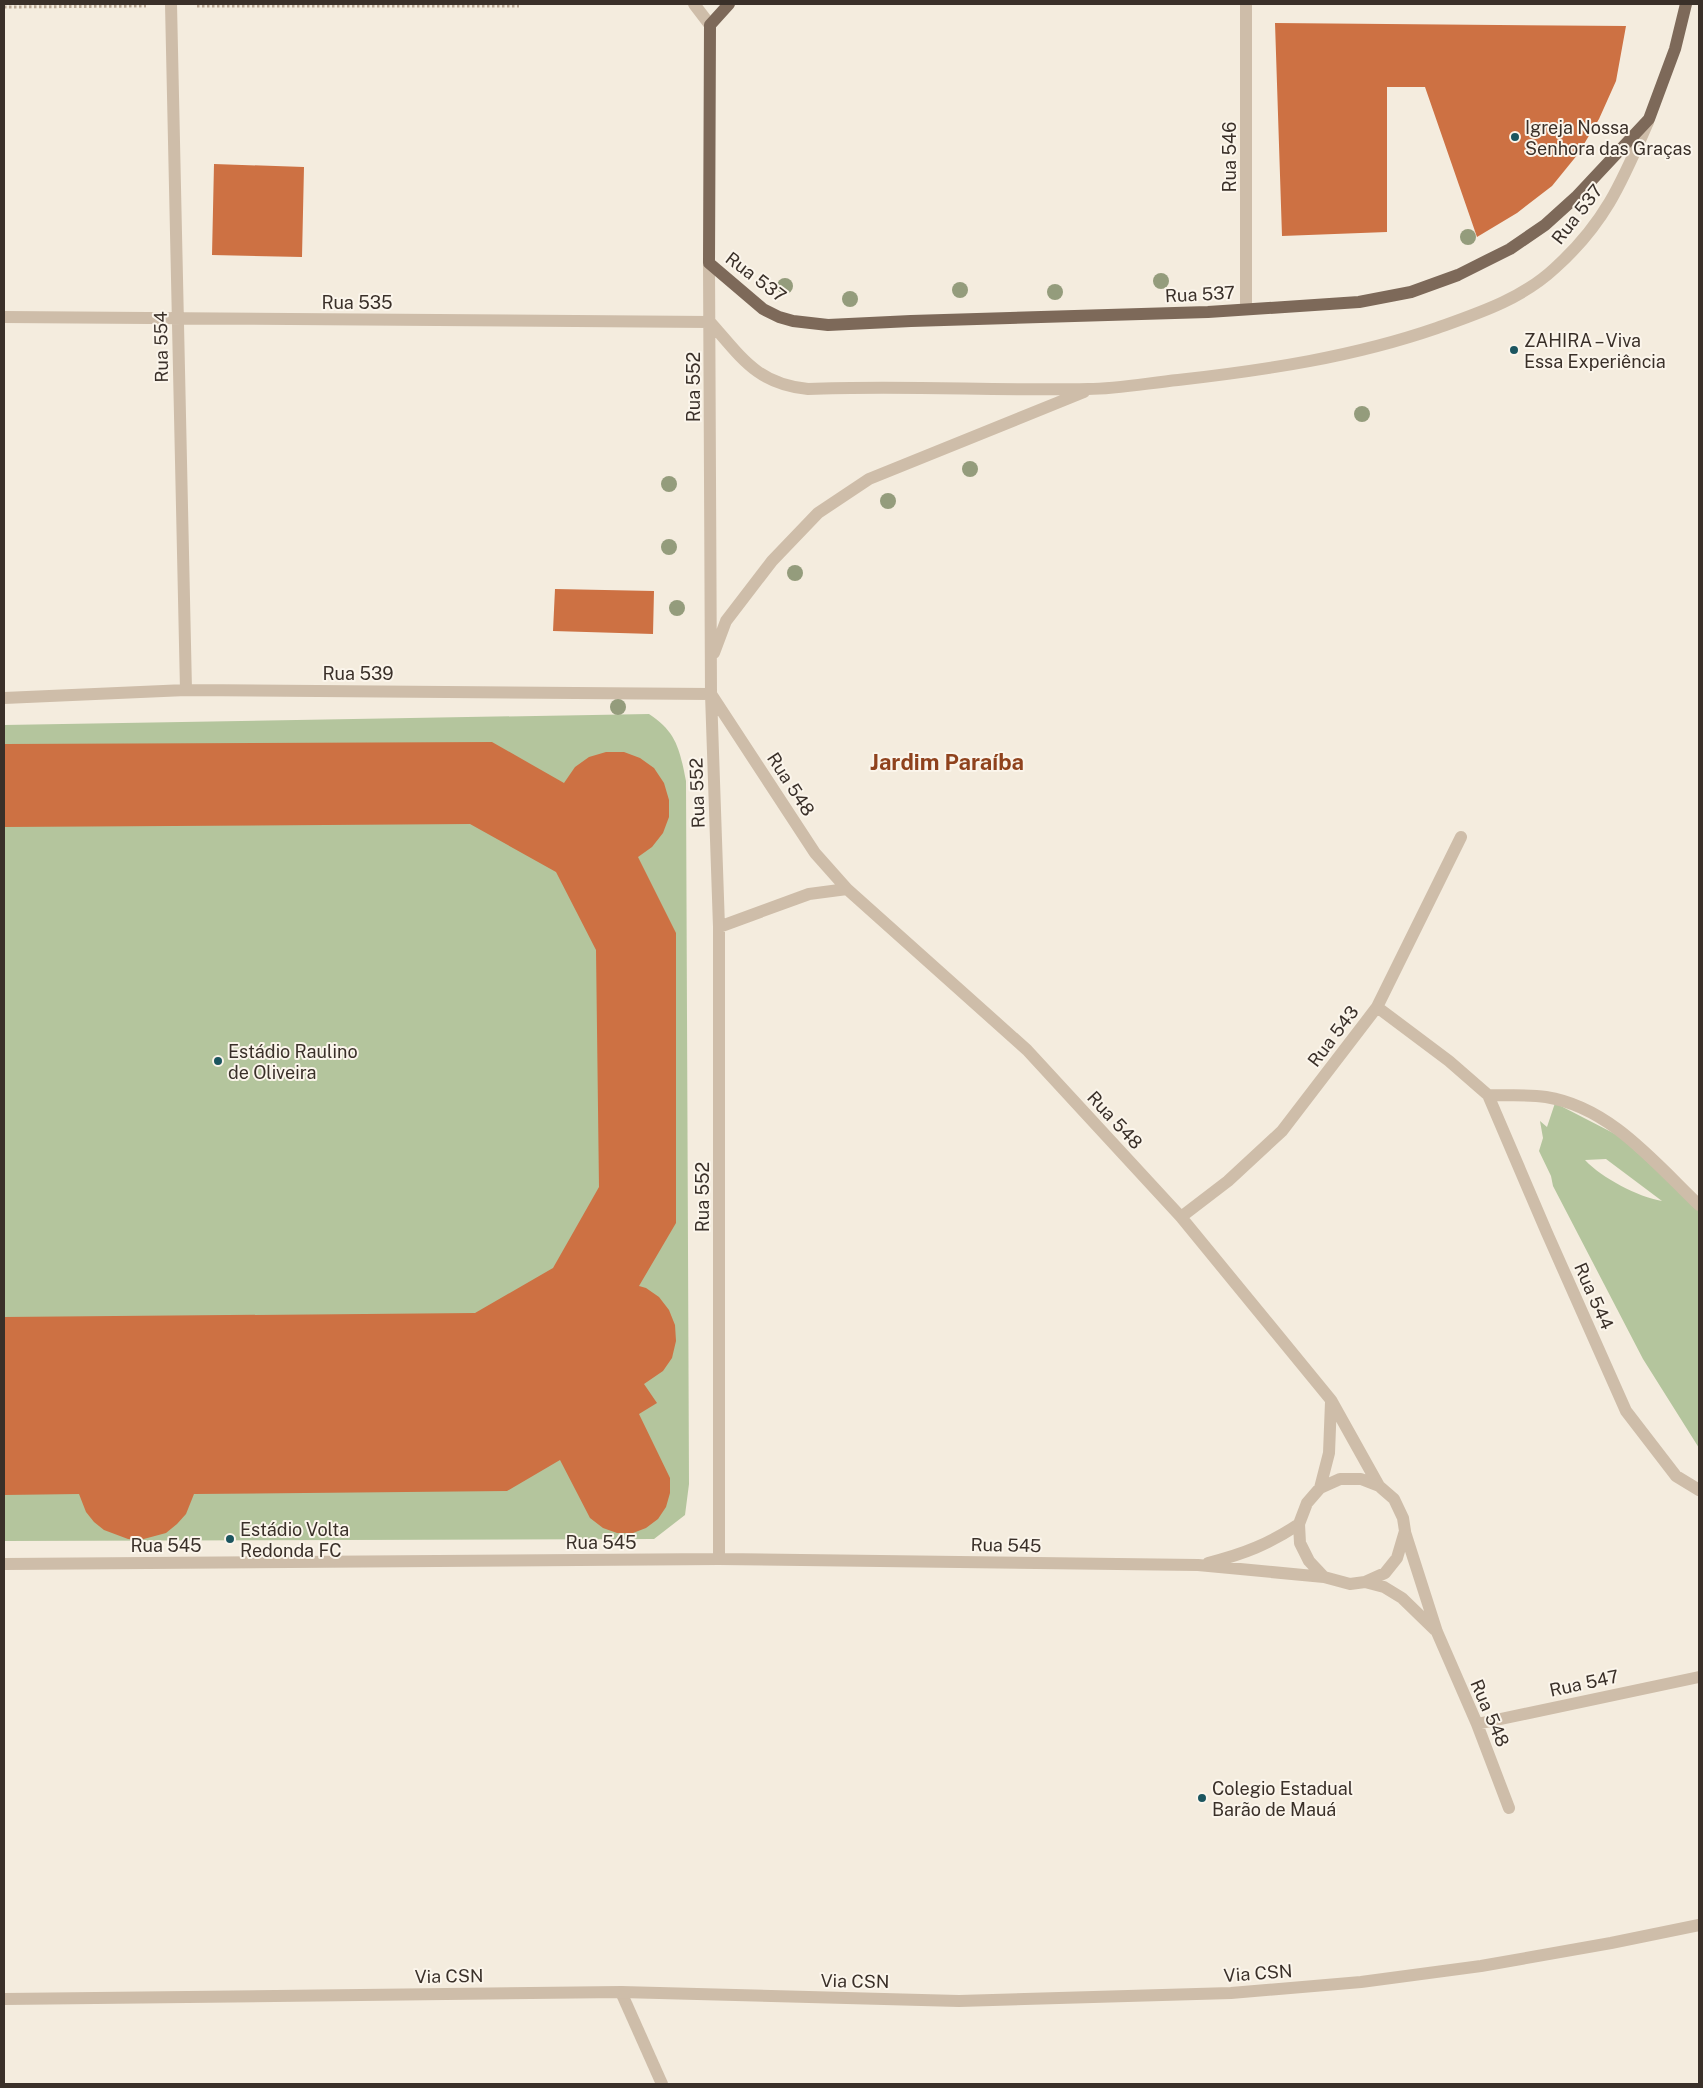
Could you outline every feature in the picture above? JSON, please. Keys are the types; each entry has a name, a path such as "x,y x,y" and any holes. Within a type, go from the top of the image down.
{"main road":[{"path":"710,26 729,4"},
{"name":"Rua 537","path":"709,263 771,313 793,321 828,325 1246,309 1378,300 1441,282 1494,259 1528,237 1560,212 1649,118 1675,49 1686,4"},
{"name":"Rua 552","path":"709,263 710,26"}],"street":[{"path":"694,4 710,26"},
{"name":"Rua 546","path":"1246,4 1246,309"},
{"name":"Rua 554","path":"171,5 186,690"},
{"name":"Rua 537","path":"710,322 758,374 791,387 1091,390 1252,372 1325,359 1423,333 1478,313 1514,298 1554,270 1594,227 1618,190 1649,118"},
{"name":"Rua 552","path":"709,263 711,694 719,927 719,1559"},
{"name":"Rua 535","path":"4,317 710,322"},
{"name":"Rua 537","path":"711,661 726,621 750,587 794,536 818,513 868,479 1091,390"},
{"name":"Rua 539","path":"4,698 186,690 711,694"},
{"name":"Rua 548","path":"711,694 815,853 846,889 1027,1050 1181,1217 1331,1400 1379,1486"},
{"name":"Rua 543","path":"1181,1217 1228,1181 1282,1131 1377,1007 1461,837"},
{"path":"719,927 809,894 846,889"},
{"name":"Rua 544","path":"1377,1007 1449,1061 1488,1095 1626,1411 1676,1476 1699,1490"},
{"path":"1488,1095 1546,1097 1584,1108 1625,1134 1699,1205"},
{"path":"1320,1488 1329,1453 1331,1400"},
{"path":"1361,1478 1379,1486 1394,1499 1403,1518 1404,1531 1398,1558 1385,1573 1365,1582 1350,1584 1324,1577 1309,1562 1300,1543 1299,1524 1307,1503 1320,1488 1340,1479 1361,1478"},
{"name":"Rua 545","path":"1198,1565 1246,1552 1276,1539 1299,1524"},
{"name":"Rua 548","path":"1404,1531 1437,1632 1509,1808"},
{"name":"Rua 545","path":"4,1564 719,1559 1198,1565 1324,1577"},
{"name":"Rua 548","path":"1365,1582 1384,1587 1402,1598 1437,1632"},
{"name":"Rua 547","path":"1476,1724 1699,1677"},
{"name":"Via CSN","path":"4,1999 621,1992 959,2001 1231,1993 1361,1982 1481,1966 1699,1925"},
{"path":"621,1992 662,2084"}],"path":[{"path":"4,7 171,5 519,6"}],"green space":[{"path":"649,714 666,728 676,743 686,781 689,1484 685,1515 654,1539 4,1541 4,725"},
{"path":"1555,1103 1619,1136 1699,1209 1699,1448 1643,1359 1553,1186 1551,1176 1539,1151 1543,1138 1540,1121 1547,1127","holes":["1606,1159 1662,1201 1652,1199 1621,1186 1592,1167 1585,1160"]}],"building":[{"name":"Igreja Nossa Senhora das Graças","path":"1275,23 1626,26 1616,81 1599,119 1578,154 1552,186 1517,213 1477,237 1425,87 1387,87 1387,232 1282,236"},
{"path":"214,164 304,167 302,257 212,255"},
{"path":"555,589 654,591 653,634 553,631"},
{"path":"492,742 564,783 575,767 589,757 606,752 624,752 640,758 654,768 664,783 669,800 669,817 663,833 652,847 638,857 676,933 676,1223 639,1286 646,1288 659,1297 669,1310 675,1325 676,1341 672,1358 663,1371 644,1384 657,1403 639,1414 670,1478 670,1493 666,1507 658,1519 646,1528 633,1533 617,1533 603,1528 590,1518 560,1460 507,1491 194,1494 186,1514 177,1524 166,1533 140,1540 128,1539 104,1530 86,1512 79,1494 4,1495 4,1317 475,1313 553,1268 599,1187 596,950 556,872 470,824 4,827 4,744"}],"place":[{"name":"Igreja Nossa Senhora das Graças","path":"1515,137"},
{"name":"ZAHIRA – Viva Essa Experiência","path":"1514,350"},
{"name":"Estádio Raulino de Oliveira","path":"218,1061"},
{"name":"Estádio Volta Redonda FC","path":"230,1539"},
{"name":"Colegio Estadual Barão de Mauá","path":"1202,1798"}],"district":[{"name":"Jardim Paraíba","path":"947,762"}]}
